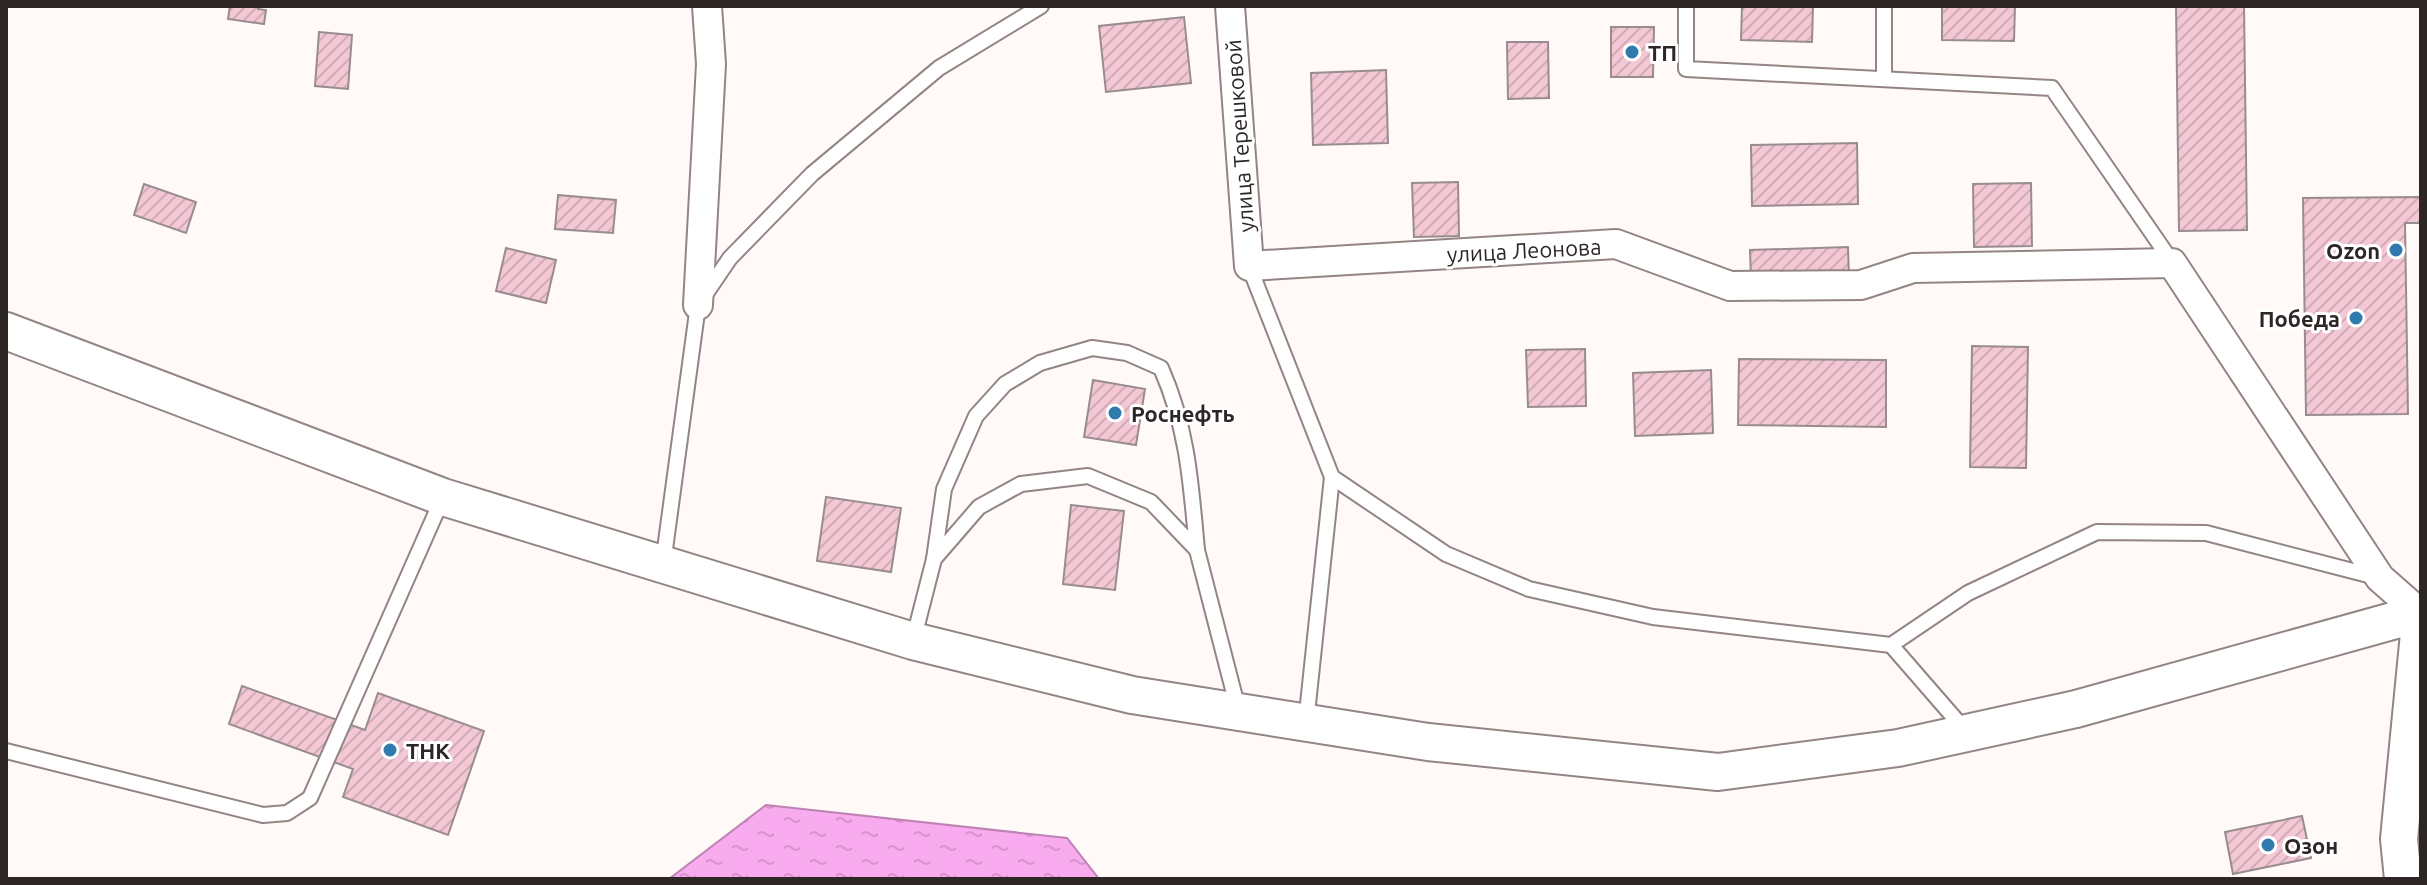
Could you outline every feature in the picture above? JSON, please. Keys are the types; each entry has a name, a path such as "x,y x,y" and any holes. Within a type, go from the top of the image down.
{"street":[{"path":"698,305 711,64 707,6"},
{"name":"улица Терешковой","path":"1230,6 1249,266"},
{"name":"улица Леонова","path":"1249,266 1616,244 1730,286 1861,285 1913,268 2172,263"},
{"path":"2172,263 2380,578 2421,613"},
{"path":"6,331 443,497 913,641 1132,695 1428,742 1718,772 1898,748 2076,709 2421,613"},
{"path":"2403,879 2399,839 2421,613"}],"lane":[{"path":"663,564 698,305 730,258 812,174 939,68 1041,6"},
{"path":"1686,6 1686,69 2052,88 2172,263"},
{"path":"1884,6 1884,78"},
{"path":"1249,266 1332,477 1306,723"},
{"path":"913,641 934,559 944,489 976,416 1005,384 1040,363 1092,348 1127,353 1161,368 1176,401 1188,456 1197,550 1239,713"},
{"path":"934,559 979,507 1021,484 1088,476 1151,502 1197,550"},
{"path":"1332,477 1446,554 1529,589 1653,617 1891,645 1968,593 2097,532 2206,533 2380,578"},
{"path":"6,751 263,815 287,813 310,798 443,497"},
{"path":"1891,645 1967,733"}],"water":[{"path":"766,805 1067,838 1099,879 669,879"}],"building":[{"path":"230,6 258,6 258,9 266,10 264,24 228,19"},
{"path":"1742,6 1813,6 1812,42 1741,40"},
{"path":"1942,6 2015,6 2014,41 1942,40"},
{"path":"2176,6 2244,6 2247,230 2179,231"},
{"path":"1184,17 1191,83 1106,92 1099,26"},
{"name":"ТП","path":"1611,27 1654,27 1653,77 1611,77"},
{"path":"319,32 352,35 348,89 315,86"},
{"path":"1507,42 1548,42 1549,98 1508,99"},
{"path":"1386,70 1388,143 1313,145 1311,73"},
{"path":"1857,143 1858,204 1752,206 1751,145"},
{"path":"1458,182 1459,236 1414,237 1412,183"},
{"path":"2031,183 2032,246 1974,247 1973,184"},
{"path":"144,184 196,202 186,233 134,215"},
{"path":"558,195 616,200 613,233 555,229"},
{"name":"Победа","path":"2421,197 2421,223 2405,223 2408,414 2306,415 2303,198"},
{"path":"1848,247 1849,277 1751,280 1750,250"},
{"path":"506,248 556,260 546,303 496,291"},
{"path":"1972,346 2028,347 2026,468 1970,467"},
{"path":"1585,349 1586,406 1528,407 1526,350"},
{"path":"1739,359 1886,360 1886,427 1738,425"},
{"path":"1711,370 1713,433 1635,436 1633,373"},
{"name":"Роснефть","path":"1093,380 1145,389 1136,445 1084,437"},
{"path":"826,497 901,508 891,572 817,561"},
{"path":"1071,505 1124,511 1115,590 1063,584"},
{"name":"ТНК","path":"242,686 365,730 378,693 484,731 448,835 343,797 353,769 229,724"},
{"name":"Озон","path":"2302,816 2311,858 2233,874 2225,832"}],"place":[{"name":"ТП","path":"1632,52"},
{"name":"Ozon","path":"2396,250"},
{"name":"Победа","path":"2356,318"},
{"name":"Роснефть","path":"1115,413"},
{"name":"ТНК","path":"390,750"},
{"name":"Озон","path":"2268,845"}]}
